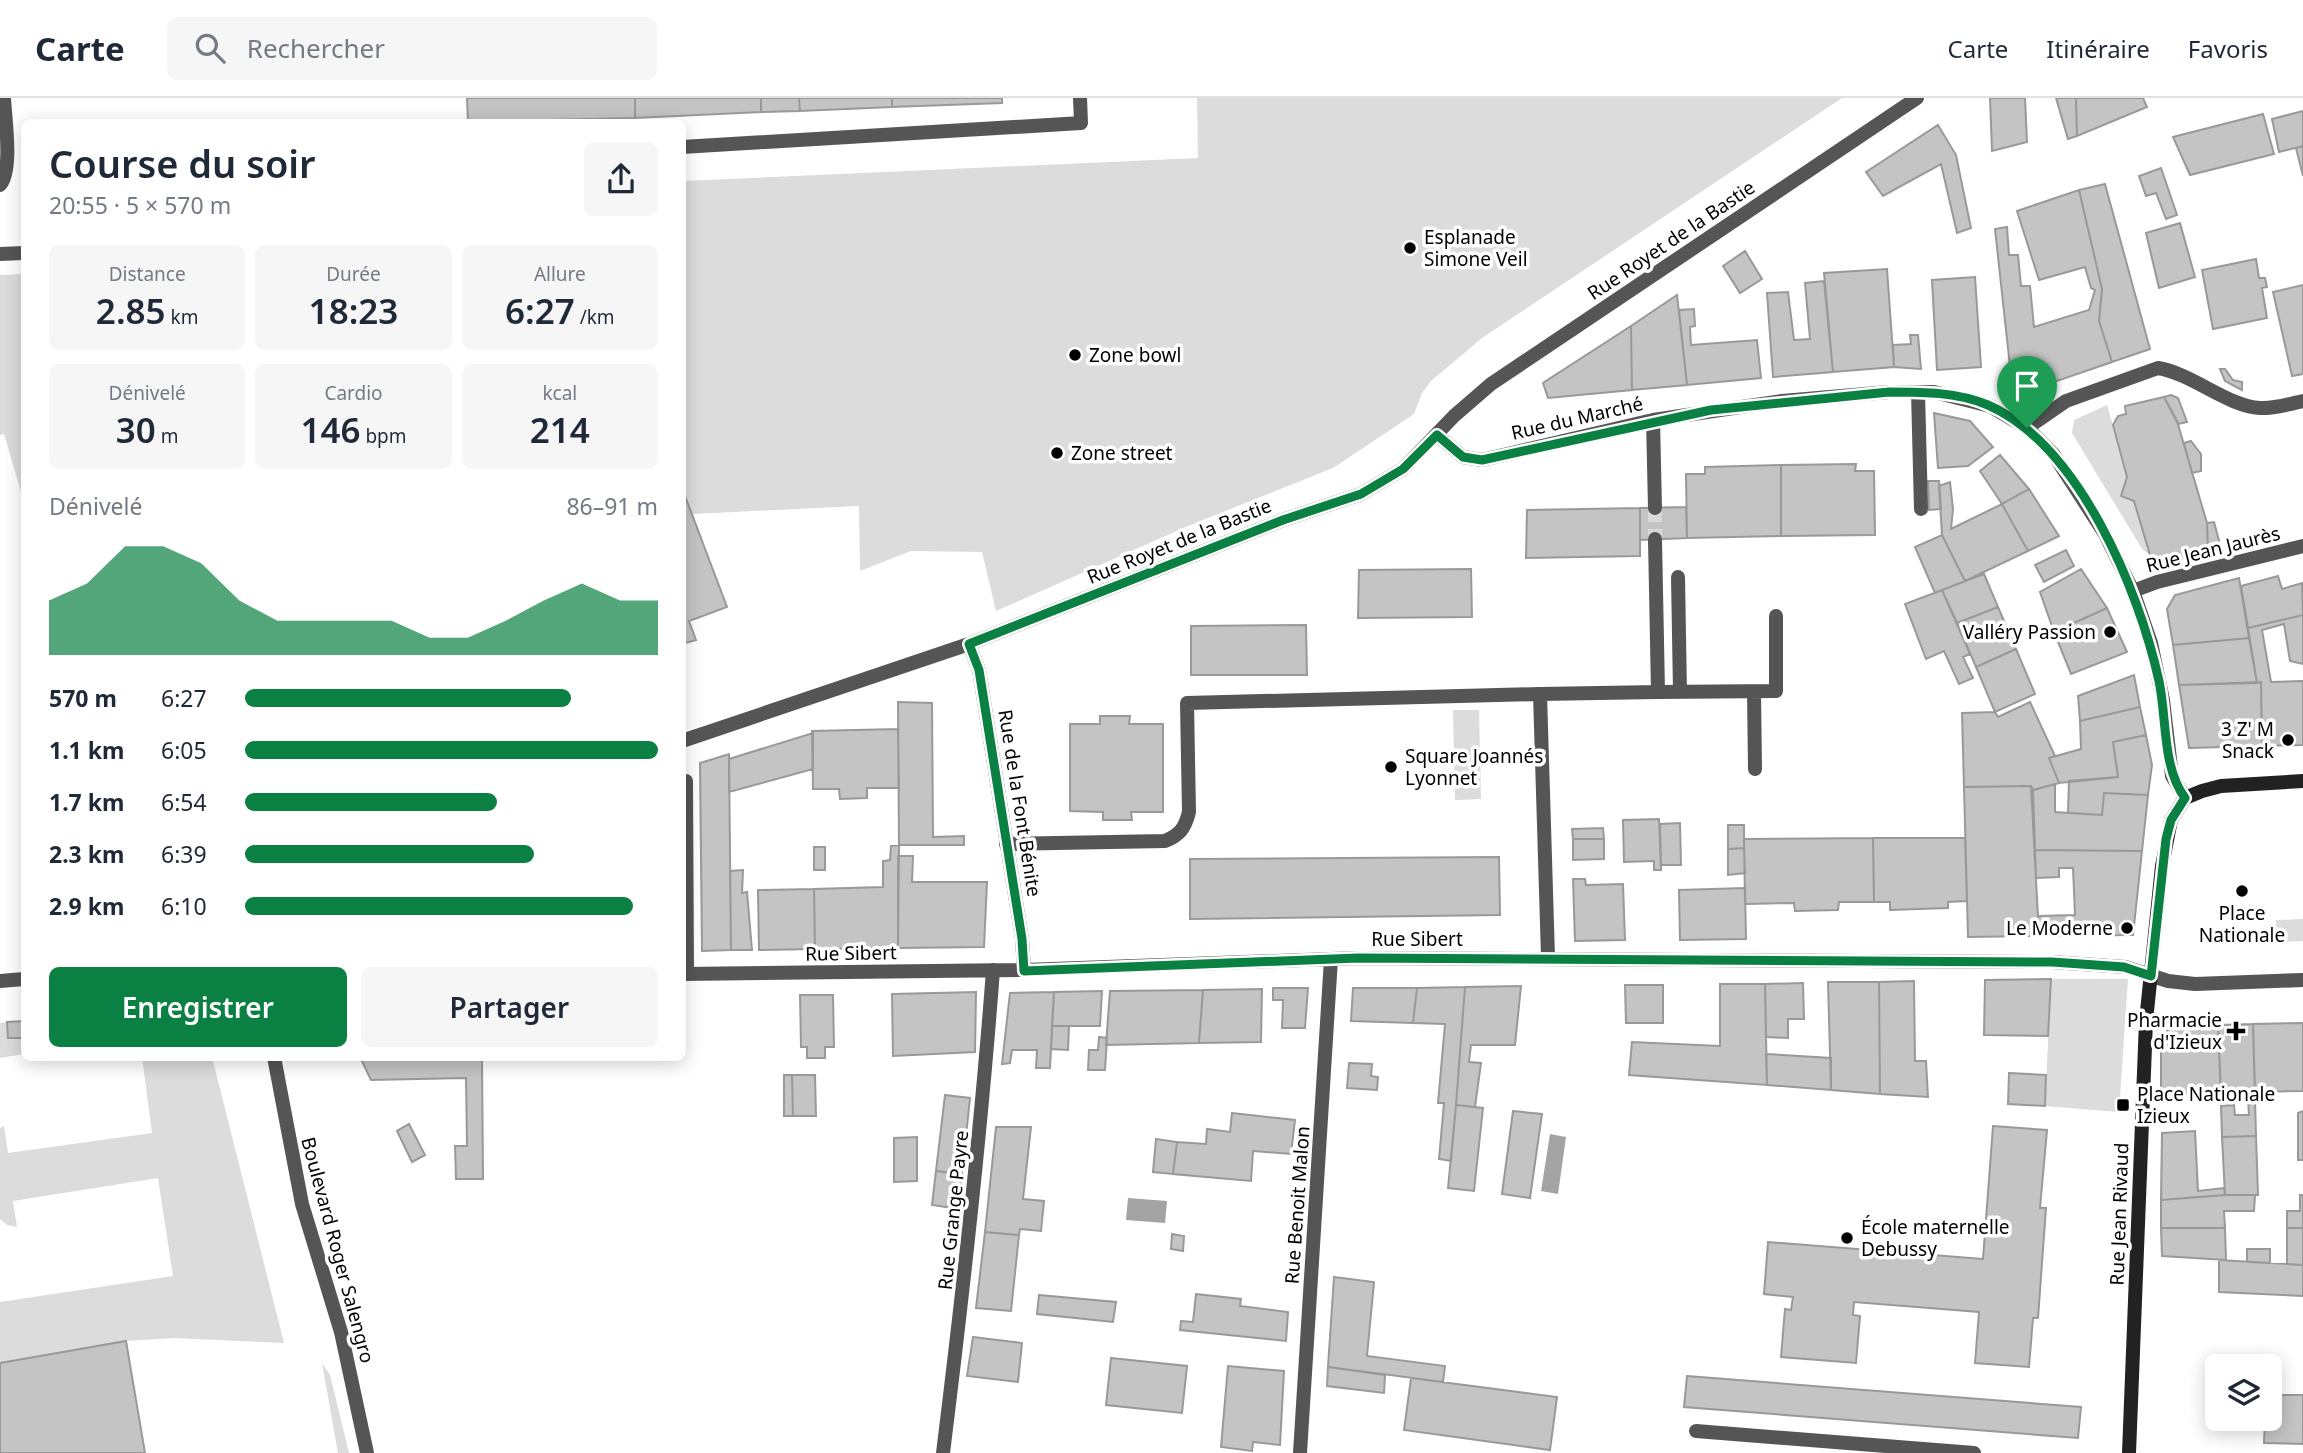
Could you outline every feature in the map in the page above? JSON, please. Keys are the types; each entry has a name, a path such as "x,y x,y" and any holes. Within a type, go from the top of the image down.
{"main road":[{"path":"2151,976 2166,839 2171,820 2185,798 2221,786 2303,781"},
{"name":"Rue Jean Rivaud","path":"2129,1453 2146,1021 2151,976"}],"street":[{"path":"0,185 4,181 7,160 4,98"},
{"path":"686,147 1081,123 1080,98"},
{"name":"Rue Royet de la Bastie","path":"686,740 969,644 1283,520 1361,494 1403,469 1491,384 1917,98"},
{"path":"0,254 21,253"},
{"path":"2027,428 2066,401 2158,368 2172,370 2244,405 2259,408 2303,401"},
{"path":"1918,392 1921,509"},
{"name":"Rue du Marché","path":"1437,435 1463,457 1482,460 1653,420 1782,401 1918,392 1965,397 1990,406 2027,428 2053,455 2105,534 2133,591 2151,643 2163,700 2172,776 2185,798"},
{"path":"1653,420 1655,508"},
{"path":"1655,539 1658,692"},
{"name":"Rue Jean Jaurès","path":"2133,591 2157,582 2303,546"},
{"path":"1678,577 1680,692"},
{"path":"1006,844 1165,841 1177,836 1186,825 1189,812 1187,703 1776,691 1776,616"},
{"name":"Rue de la Font Bénite","path":"969,644 981,680 1022,939 1024,971"},
{"path":"1754,692 1755,769"},
{"path":"1540,694 1548,957"},
{"name":"Rue Sibert","path":"686,974 1024,971 1331,959 1548,957 2052,962 2124,967 2151,976"},
{"name":"Rue Benoit Malon","path":"1300,1453 1331,959"},
{"name":"Rue Grange Payre","path":"943,1453 988,1055 993,970"},
{"path":"2151,976 2195,984 2303,980"},
{"path":"0,981 21,979"},
{"name":"Boulevard Roger Salengro","path":"275,1061 302,1204 341,1332 367,1453"},
{"path":"1696,1431 1974,1453"}],"shaded area":[{"path":"1197,98 1842,98 1482,338 1431,381 1422,393 1414,414 1333,468 1188,526 996,611 982,552 911,551 860,571 859,506 692,514 686,498 686,181 1198,158"},
{"path":"21,274 21,492 4,434 0,435 0,275"},
{"path":"2107,405 2150,555 2142,549 2072,433 2074,420"},
{"path":"1453,710 1479,710 1481,799 1455,800"},
{"path":"2303,919 2303,941 2277,942 2276,920"},
{"path":"2051,979 2128,979 2119,1112 2045,1106"},
{"path":"7,1022 8,1038 21,1038 21,1054 0,1058 0,1023"},
{"path":"143,1061 213,1061 284,1343 174,1338 126,1341 0,1363 0,1302 173,1276 158,1178 13,1201 17,1227 7,1225 0,1219 0,1128 4,1126 8,1153 152,1133"},
{"path":"1550,1134 1566,1137 1558,1194 1541,1191"},
{"path":"1128,1198 1167,1201 1165,1223 1126,1220"},
{"path":"322,1363 330,1375 349,1453 338,1453"}],"building":[{"path":"467,98 635,98 635,118 468,119"},
{"path":"635,98 761,98 761,112 635,118"},
{"path":"761,98 799,98 800,111 761,112"},
{"path":"799,98 892,98 892,107 800,111"},
{"path":"892,98 1002,98 1002,103 892,107"},
{"path":"1990,98 2025,98 2027,142 1992,151"},
{"path":"2056,98 2076,98 2077,136 2068,139"},
{"path":"2076,98 2143,98 2147,107 2077,136"},
{"path":"2303,111 2303,146 2279,152 2272,119"},
{"path":"2263,114 2274,154 2190,175 2173,137"},
{"path":"1938,125 1956,155 1971,228 1957,233 1941,164 1883,196 1866,172"},
{"path":"2303,146 2303,176 2296,148"},
{"path":"2161,168 2177,215 2166,219 2156,193 2146,196 2139,176"},
{"path":"2105,184 2150,349 2112,362 2099,321 2102,289 2079,190"},
{"path":"2079,190 2102,289 2099,321 2112,362 2022,393 2012,385 1995,229 2007,227 2009,255 2018,255 2021,286 2030,286 2034,327 2089,310 2095,290 2091,288 2085,267 2039,280 2017,211"},
{"path":"2180,223 2195,277 2159,288 2146,233"},
{"path":"1745,251 1762,279 1740,293 1723,266"},
{"path":"2256,259 2259,278 2265,278 2267,287 2262,288 2267,318 2213,329 2202,270"},
{"path":"1887,269 1894,367 1833,372 1824,273"},
{"path":"1975,277 1981,367 1937,370 1932,280"},
{"path":"1824,281 1833,372 1773,377 1767,293 1788,292 1794,340 1810,339 1805,283"},
{"path":"2303,285 2303,374 2292,376 2273,292"},
{"path":"1677,295 1687,385 1632,390 1631,326"},
{"path":"1694,309 1695,326 1690,327 1691,345 1757,340 1761,378 1687,385 1679,310"},
{"path":"1631,326 1632,390 1548,398 1543,383"},
{"path":"1910,335 1918,335 1921,369 1894,367 1893,345 1911,344"},
{"path":"2220,369 2225,369 2233,380 2242,382 2242,390 2225,381"},
{"path":"2171,395 2178,398 2187,422 2178,424 2164,397"},
{"path":"2164,397 2177,421 2207,523 2208,551 2169,563 2168,558 2159,560 2150,555 2134,501 2121,496 2127,477 2113,425 2118,416 2126,414 2125,406"},
{"path":"1934,413 1970,421 1993,447 1968,466 1938,468"},
{"path":"2191,441 2201,454 2201,471 2192,473 2184,443"},
{"path":"2000,455 2029,489 2002,504 1980,471"},
{"path":"1856,464 1855,471 1874,471 1875,535 1781,536 1781,465"},
{"path":"1781,465 1781,536 1687,538 1686,474 1705,474 1705,467"},
{"path":"1928,481 1939,481 1941,509 1929,510"},
{"path":"1950,482 1953,509 1951,529 2002,504 2028,551 1965,581 1942,535 1939,486"},
{"path":"2029,489 2059,536 2028,551 2002,504"},
{"path":"686,499 727,607 689,621 696,640 686,643"},
{"path":"1686,507 1687,538 1640,540 1640,508"},
{"path":"1640,508 1640,556 1526,558 1527,510"},
{"path":"2214,522 2221,548 2208,551 2207,523"},
{"path":"1942,535 1965,581 1935,593 1915,547"},
{"path":"2066,550 2074,566 2044,582 2035,565"},
{"path":"1471,569 1472,617 1358,618 1359,570"},
{"path":"2081,569 2107,608 2054,632 2040,592"},
{"path":"1984,574 1998,607 1957,623 1942,590"},
{"path":"2278,576 2282,589 2302,583 2303,615 2248,628 2241,586"},
{"path":"2239,578 2249,638 2173,645 2167,609 2175,595"},
{"path":"1942,590 1970,654 1963,657 1973,678 1959,684 1944,651 1926,659 1905,604"},
{"path":"1998,607 2016,649 1976,667 1957,623"},
{"path":"2107,608 2127,652 2071,674 2054,632"},
{"path":"2303,615 2303,664 2290,661 2284,624 2262,630 2271,682 2303,681 2303,745 2262,746 2261,682 2257,683 2248,628"},
{"path":"1306,625 1307,675 1191,675 1191,626"},
{"path":"2249,638 2257,683 2179,685 2173,645"},
{"path":"2016,649 2035,694 1995,712 1976,667"},
{"path":"2134,675 2140,707 2080,721 2078,696"},
{"path":"2261,682 2262,746 2189,748 2179,685"},
{"path":"898,702 932,703 933,837 964,836 964,845 899,845"},
{"path":"2030,702 2055,756 2049,758 2059,783 2033,790 2031,786 1964,787 1962,713 1995,712 1998,717"},
{"path":"2140,707 2146,735 2113,742 2118,777 2059,783 2049,758 2081,749 2080,721"},
{"path":"1100,716 1130,716 1129,724 1163,724 1163,812 1131,812 1132,820 1103,820 1103,812 1070,811 1070,724 1100,724"},
{"path":"898,729 899,788 867,788 867,798 840,799 839,789 813,789 812,731"},
{"path":"813,733 813,769 729,792 729,759"},
{"path":"2146,735 2152,765 2148,795 2104,793 2102,815 2068,813 2069,781 2118,777 2113,742"},
{"path":"729,754 731,950 702,951 700,763"},
{"path":"2055,784 2055,812 2102,815 2104,793 2148,795 2142,851 2035,850 2033,790"},
{"path":"2031,786 2039,936 1968,937 1964,787"},
{"path":"1659,819 1661,870 1654,870 1654,861 1624,862 1623,820"},
{"path":"1680,823 1681,865 1661,865 1660,824"},
{"path":"1728,825 1744,825 1744,848 1728,849"},
{"path":"1603,828 1604,839 1573,839 1572,829"},
{"path":"1873,838 1965,838 1967,901 1948,902 1948,908 1890,910 1890,902 1874,902"},
{"path":"1873,838 1874,902 1839,902 1838,910 1795,911 1794,903 1745,904 1744,839"},
{"path":"1573,839 1604,839 1604,859 1573,860"},
{"path":"899,845 898,948 815,949 814,889 883,887 883,861 890,860 891,846"},
{"path":"814,847 825,847 825,870 814,870"},
{"path":"1744,848 1745,873 1728,875 1728,849"},
{"path":"2035,850 2142,851 2133,935 2039,936 2038,916 2075,915 2073,868 2059,868 2059,877 2036,878"},
{"path":"898,856 913,856 912,882 987,882 984,947 898,948"},
{"path":"1499,857 1500,915 1190,919 1190,859"},
{"path":"743,870 742,893 747,892 752,950 731,950 730,871"},
{"path":"1573,879 1585,879 1586,885 1623,884 1625,940 1575,941"},
{"path":"1745,888 1746,939 1680,940 1679,890"},
{"path":"814,889 815,949 759,950 758,890"},
{"path":"2051,979 2048,1036 1984,1035 1985,980"},
{"path":"1914,981 1915,1061 1926,1061 1928,1097 1880,1094 1879,982"},
{"path":"1828,982 1879,982 1880,1094 1831,1090"},
{"path":"1803,983 1804,1019 1788,1019 1788,1038 1766,1037 1765,984"},
{"path":"1720,984 1765,984 1767,1085 1629,1075 1632,1042 1720,1046"},
{"path":"1625,985 1663,985 1663,1023 1626,1023"},
{"path":"1521,986 1515,1045 1471,1045 1469,1062 1481,1063 1475,1107 1456,1105 1465,987"},
{"path":"1465,987 1451,1161 1439,1159 1444,1103 1438,1103 1445,1024 1413,1023 1417,988"},
{"path":"1273,988 1308,988 1305,1028 1282,1028 1283,1000 1273,1000"},
{"path":"1353,988 1417,988 1413,1023 1351,1021"},
{"path":"1262,989 1261,1042 1199,1043 1203,990"},
{"path":"1203,990 1199,1043 1106,1045 1110,991"},
{"path":"1102,991 1100,1026 1052,1026 1054,992"},
{"path":"976,992 975,1052 893,1056 892,994"},
{"path":"1054,992 1050,1068 1036,1068 1037,1050 1012,1050 1010,1063 1002,1064 1010,993"},
{"path":"800,995 833,995 834,1047 825,1047 825,1058 807,1058 807,1047 801,1047"},
{"path":"21,1021 21,1038 8,1038 7,1022"},
{"path":"2303,1023 2303,1091 2255,1092 2253,1024"},
{"path":"2253,1024 2256,1136 2222,1137 2221,1106 2234,1105 2235,1115 2249,1115 2248,1100 2234,1100 2234,1093 2221,1093 2218,1025"},
{"path":"2218,1025 2221,1100 2214,1100 2214,1093 2161,1094 2161,1036 2173,1026"},
{"path":"1052,1026 1069,1026 1068,1050 1051,1049"},
{"path":"1099,1037 1107,1038 1105,1070 1088,1070 1089,1050 1098,1050"},
{"path":"1766,1054 1831,1058 1831,1090 1767,1085"},
{"path":"362,1061 482,1061 483,1179 456,1179 455,1146 467,1146 466,1078 371,1080"},
{"path":"1349,1063 1372,1064 1371,1076 1378,1077 1377,1090 1347,1088"},
{"path":"2009,1073 2046,1075 2045,1106 2008,1104"},
{"path":"784,1075 792,1075 793,1116 784,1116"},
{"path":"792,1075 815,1075 816,1116 793,1116"},
{"path":"945,1095 970,1098 962,1174 936,1171"},
{"path":"1456,1105 1483,1108 1474,1191 1448,1188"},
{"path":"1513,1111 1542,1114 1530,1198 1502,1194"},
{"path":"2303,1111 2303,1160 2298,1160 2298,1113"},
{"path":"1232,1113 1295,1120 1291,1154 1253,1151 1251,1181 1173,1174 1177,1142 1206,1144 1207,1129 1230,1132"},
{"path":"409,1124 425,1155 412,1162 397,1131"},
{"path":"1993,1126 2047,1130 2040,1208 2046,1208 2038,1318 2033,1318 2029,1367 1975,1363 1979,1312 1854,1302 1853,1315 1860,1316 1856,1363 1781,1357 1785,1309 1791,1310 1793,1297 1764,1294 1768,1242 1983,1259"},
{"path":"996,1127 1031,1127 1023,1199 1044,1201 1041,1231 1020,1229 1019,1235 985,1232"},
{"path":"2195,1131 2198,1191 2224,1188 2225,1195 2161,1200 2162,1133"},
{"path":"2256,1136 2258,1195 2225,1195 2222,1137"},
{"path":"917,1137 917,1181 894,1182 894,1138"},
{"path":"1156,1139 1177,1142 1173,1174 1153,1172"},
{"path":"936,1171 962,1174 959,1209 932,1205"},
{"path":"2255,1195 2254,1211 2224,1211 2225,1228 2161,1228 2161,1200"},
{"path":"2300,1195 2303,1195 2303,1228 2287,1228 2287,1211 2300,1211"},
{"path":"2161,1228 2225,1228 2226,1260 2162,1256"},
{"path":"2287,1228 2303,1228 2303,1265 2287,1264"},
{"path":"985,1232 1019,1235 1011,1311 976,1308"},
{"path":"1172,1234 1184,1236 1183,1251 1171,1249"},
{"path":"2247,1249 2270,1249 2270,1263 2247,1262"},
{"path":"2219,1260 2303,1265 2303,1296 2219,1292"},
{"path":"1334,1277 1374,1282 1367,1356 1445,1366 1443,1382 1328,1367"},
{"path":"1196,1294 1241,1299 1240,1306 1288,1312 1286,1341 1180,1330 1181,1321 1193,1322"},
{"path":"1039,1295 1116,1302 1113,1322 1037,1314"},
{"path":"973,1337 1022,1343 1018,1382 967,1376"},
{"path":"126,1341 145,1453 0,1453 0,1363"},
{"path":"1111,1358 1187,1366 1182,1413 1106,1405"},
{"path":"1228,1366 1284,1371 1280,1445 1253,1442 1252,1451 1221,1447"},
{"path":"1328,1367 1385,1375 1384,1393 1327,1386"},
{"path":"1687,1376 2081,1407 2078,1438 1684,1407"},
{"path":"1411,1378 1557,1397 1550,1450 1404,1430"},
{"path":"2282,1395 2303,1395 2303,1444 2264,1443 2264,1431 2282,1431"}],"tunnel":[{"path":"1655,508 1655,539"}],"place":[{"name":"Esplanade Simone Veil","path":"1410,248"},
{"name":"Zone bowl","path":"1075,355"},
{"name":"Zone street","path":"1057,453"},
{"name":"Valléry Passion","path":"2110,632"},
{"name":"3 Z' M Snack","path":"2288,740"},
{"name":"Square Joannés Lyonnet","path":"1391,767"},
{"name":"Place Nationale","path":"2242,891"},
{"name":"Le Moderne","path":"2127,928"},
{"name":"Pharmacie d'Izieux","path":"2236,1031"},
{"name":"Place Nationale Izieux","path":"2123,1105"},
{"name":"École maternelle Debussy","path":"1847,1238"}],"route":[{"path":"1889,392 1934,392 1965,397 1990,406 2027,428 2053,455 2105,534 2133,591 2151,643 2163,700 2172,776 2185,798 2171,820 2166,839 2151,976 2124,967 2052,962 1548,957 1358,958 1024,971 1022,939 983,690 969,644 1283,520 1361,494 1383,484 1403,469 1437,435 1463,457 1482,460 1653,420 1711,410 1889,392"}]}
